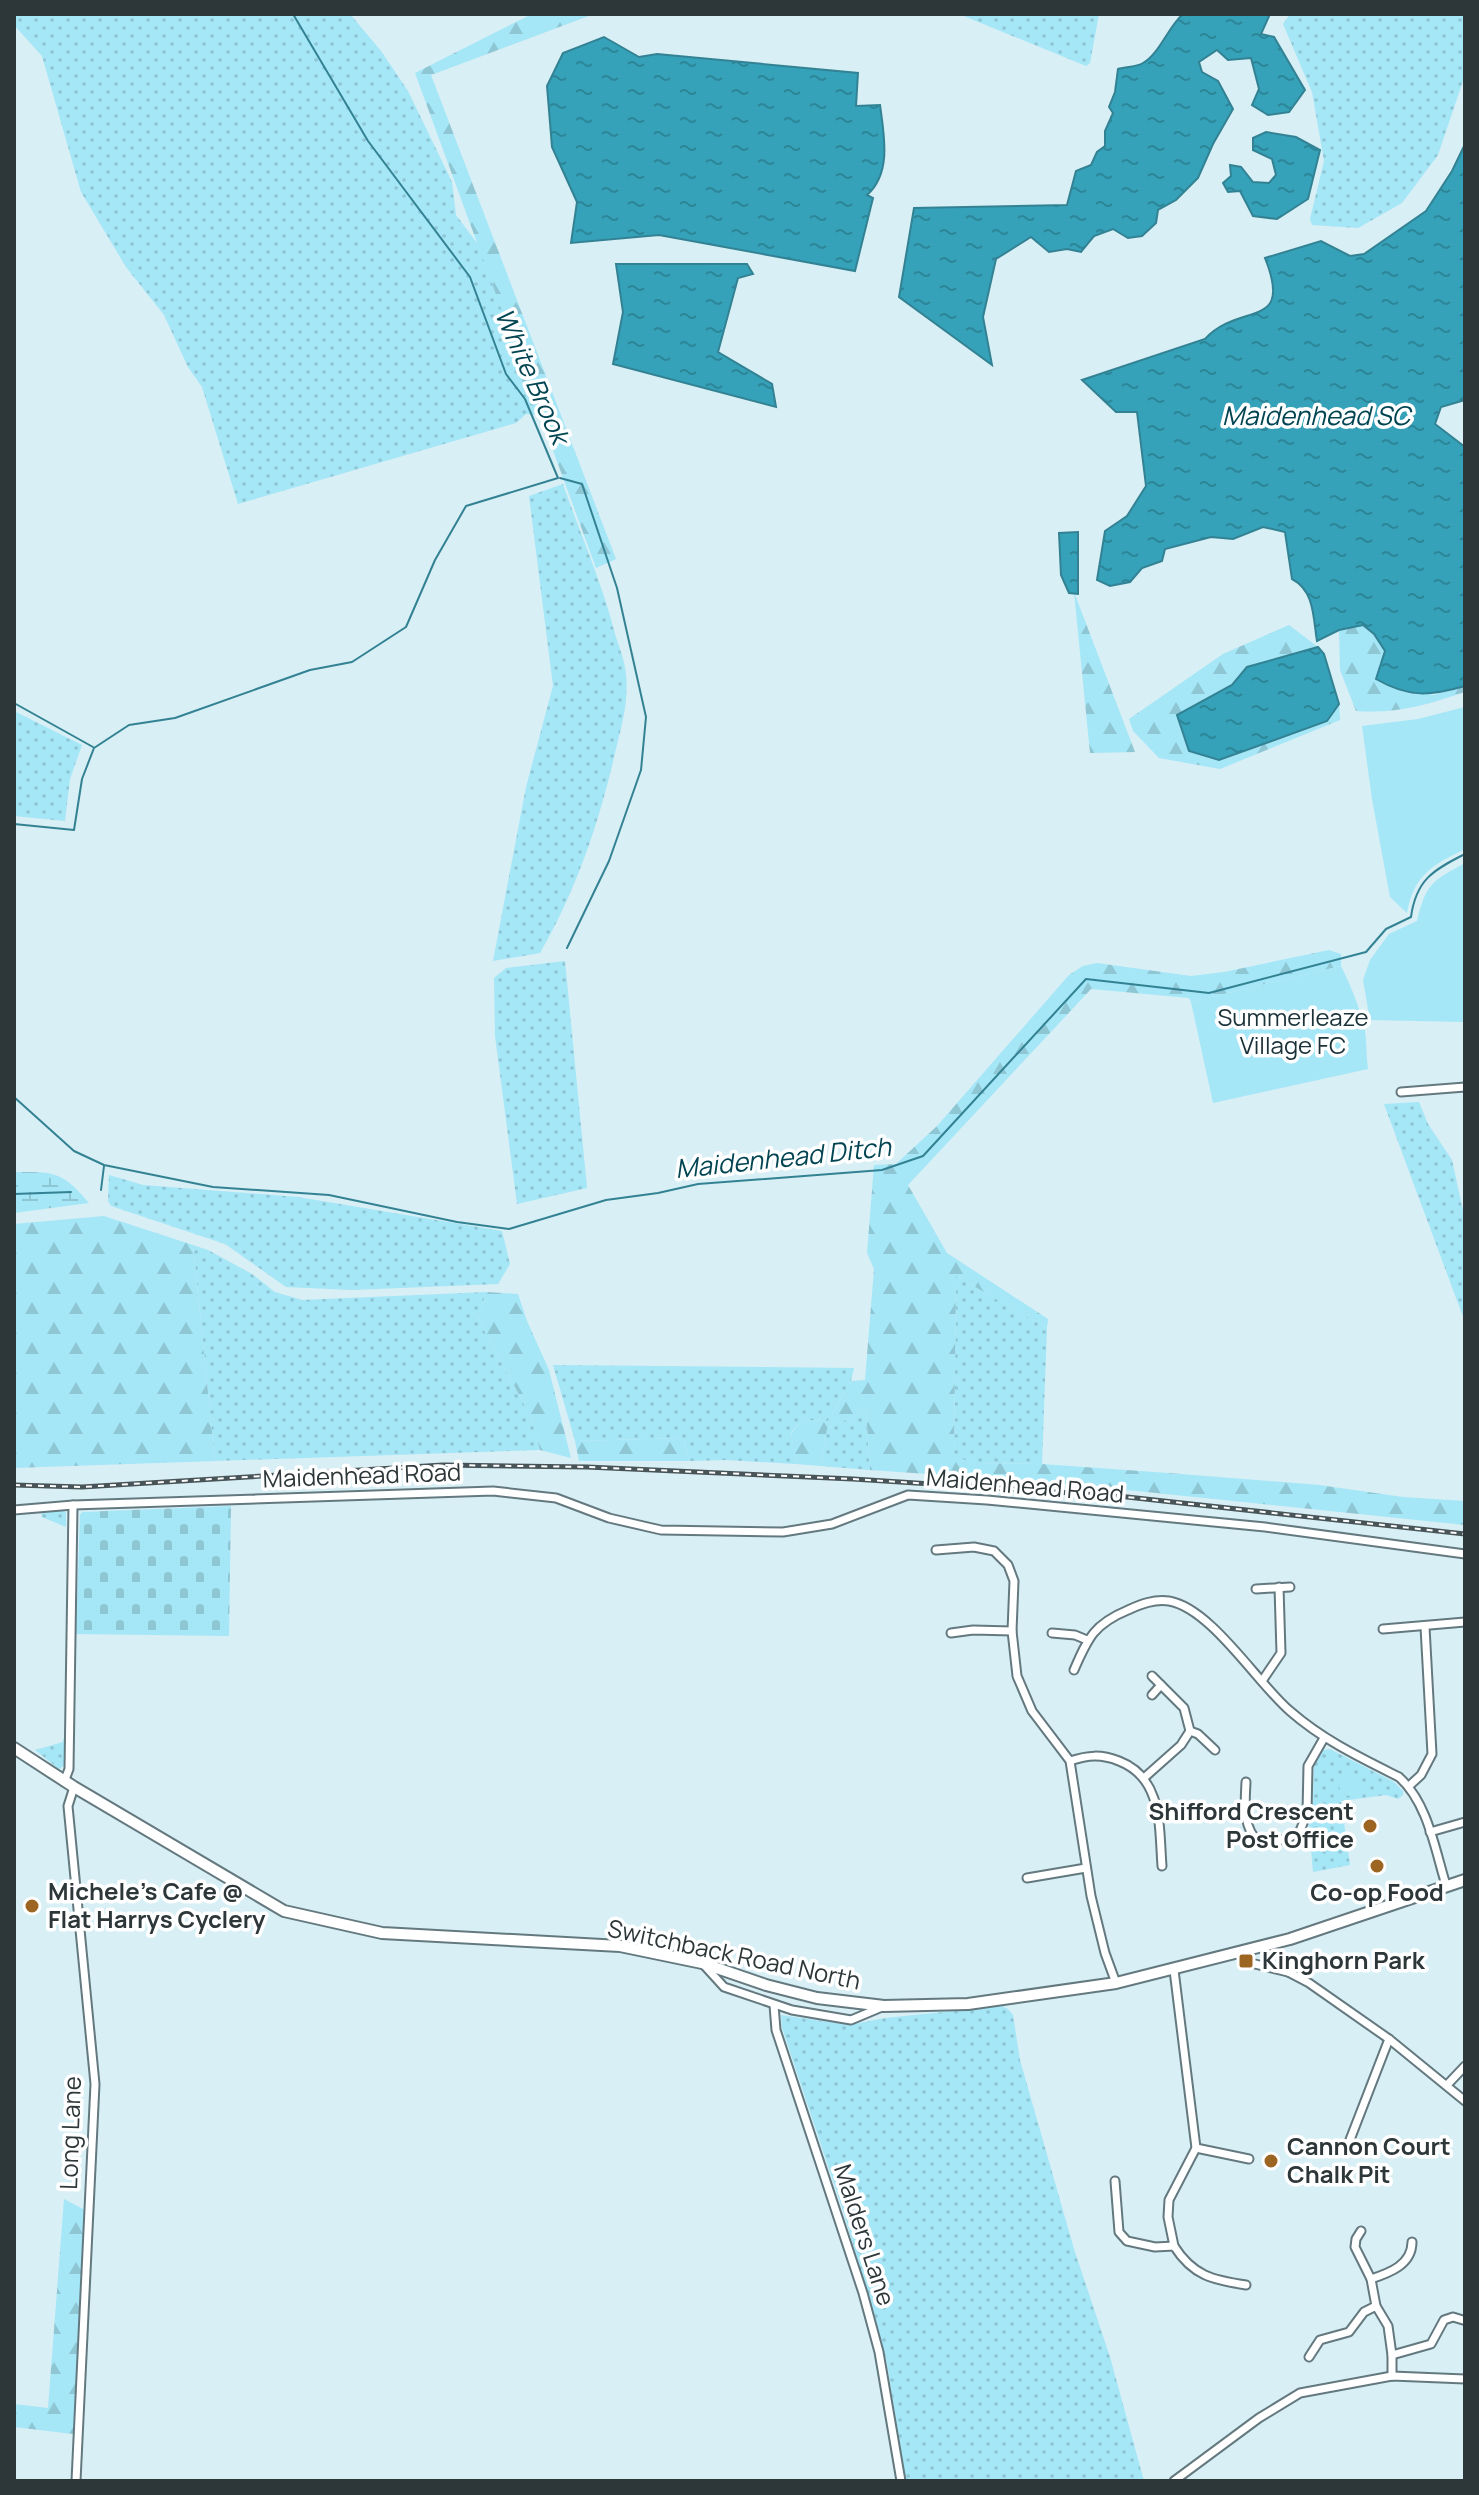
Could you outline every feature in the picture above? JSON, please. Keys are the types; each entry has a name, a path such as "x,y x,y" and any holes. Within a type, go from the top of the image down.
{"main road":[{"name":"Switchback Road North","path":"14,1748 284,1911 382,1933 620,1946 702,1963 766,1985 817,1998 884,2006 968,2004 1116,1983 1290,1939 1465,1880"}],"street":[{"path":"1401,1092 1465,1087"},
{"name":"Maidenhead Road","path":"14,1510 73,1505 493,1491 556,1498 609,1518 661,1530 733,1533 783,1532 832,1524 908,1495 1265,1527 1465,1554"},
{"name":"Long Lane","path":"73,1505 68,1806 95,2084 76,2481"},
{"path":"936,1550 974,1547 994,1551 1008,1565 1014,1581 1012,1631 1017,1676 1032,1711 1070,1761 1086,1868 1105,1953 1116,1983"},
{"path":"1262,1681 1281,1653 1279,1587"},
{"path":"1256,1589 1290,1587"},
{"path":"1074,1670 1087,1640 1103,1621 1147,1602 1180,1604 1208,1625 1280,1703 1324,1738 1399,1777 1409,1786 1430,1832 1446,1885"},
{"path":"1383,1629 1465,1622"},
{"path":"1409,1786 1421,1775 1432,1754 1425,1627"},
{"path":"951,1633 1012,1631"},
{"path":"1052,1633 1075,1635 1087,1640"},
{"path":"1145,1777 1181,1745 1190,1731 1184,1708 1152,1676"},
{"path":"1152,1695 1161,1685"},
{"path":"1190,1731 1198,1734 1215,1750"},
{"path":"1259,1843 1287,1839 1300,1831 1307,1813 1308,1766 1324,1738"},
{"path":"1070,1761 1089,1755 1107,1756 1126,1763 1145,1777 1159,1819 1162,1866"},
{"path":"1246,1782 1249,1833 1259,1843"},
{"path":"1234,1799 1245,1798"},
{"path":"1430,1832 1465,1822"},
{"path":"1256,1852 1259,1843"},
{"path":"1161,1856 1172,1856"},
{"path":"1027,1878 1086,1868"},
{"path":"1288,1972 1290,1959"},
{"path":"702,1963 724,1987 774,2005 851,2020 884,2006"},
{"path":"1255,1964 1288,1972 1309,1983 1389,2039 1465,2101"},
{"path":"1174,1970 1196,2148 1169,2200 1168,2217 1174,2246 1184,2263 1197,2272 1212,2279 1246,2285"},
{"name":"Malders Lane","path":"774,2005 776,2030 839,2217 879,2352 901,2481"},
{"path":"1346,2150 1389,2039"},
{"path":"1447,2085 1465,2066"},
{"path":"1196,2148 1249,2159"},
{"path":"1115,2181 1119,2232 1127,2241 1155,2247 1174,2246"},
{"path":"1361,2231 1355,2247 1371,2279 1376,2306 1388,2326 1392,2376"},
{"path":"1371,2279 1393,2272 1408,2257 1412,2242"},
{"path":"1309,2357 1320,2340 1349,2332 1364,2312 1376,2306"},
{"path":"1392,2355 1431,2344 1444,2320 1453,2317 1463,2320"},
{"path":"1174,2481 1259,2418 1300,2393 1392,2376 1465,2379"}],"green space":[{"path":"14,14 350,14 381,51 408,91 452,182 456,215 486,255 550,409 534,415 526,414 516,423 238,504 202,387 188,367 164,315 126,267 81,192 42,56 14,25"},
{"path":"532,14 594,14 431,75 616,559 596,568 415,73"},
{"path":"959,14 1099,14 1090,63 1086,66"},
{"path":"1290,14 1465,14 1465,75 1438,155 1402,203 1358,228 1312,225 1310,219 1324,161 1312,92 1283,24"},
{"path":"563,484 604,596 623,659 627,685 625,705 594,831 553,929 540,953 493,961 526,787 553,686 529,496"},
{"path":"1074,592 1135,752 1090,753"},
{"path":"1289,625 1318,647 1247,667 1232,685 1177,715 1189,751 1220,760 1327,721 1339,704 1340,720 1220,769 1159,758 1133,731 1129,719 1223,654"},
{"path":"1363,625 1374,634 1385,651 1377,679 1433,695 1465,686 1465,692 1412,708 1356,711 1340,670 1339,630"},
{"path":"1465,707 1465,849 1427,872 1415,889 1407,913 1390,897 1362,726 1418,719"},
{"path":"14,711 82,745 70,779 65,821 14,816"},
{"path":"1465,863 1465,1022 1370,1020 1363,980 1370,960 1389,934 1417,921 1432,885"},
{"path":"1329,950 1341,954 1341,966 1191,1002 1189,998 1091,989 908,1185 947,1253 1048,1319 1047,1328 956,1276 954,1456 973,1463 1042,1464 1168,1473 1465,1501 1465,1525 1059,1483 870,1470 866,1410 827,1429 821,1466 796,1464 791,1434 802,1420 828,1421 851,1381 865,1380 874,1269 867,1253 874,1165 896,1164 937,1126 1069,975 1083,966 1097,963 1191,976"},
{"path":"565,961 587,1188 517,1204 495,1036 494,978 506,968"},
{"name":"Summerleaze Village FC","path":"1341,966 1363,1022 1368,1069 1213,1103 1191,1002"},
{"path":"1419,1102 1428,1124 1452,1160 1465,1220 1465,1322 1384,1104"},
{"path":"14,1172 57,1176 72,1185 89,1203 14,1213"},
{"path":"109,1175 143,1185 298,1197 502,1231 510,1264 498,1284 352,1290 286,1287 225,1244 111,1206 108,1201"},
{"path":"104,1216 193,1245 215,1461 14,1468 14,1224"},
{"path":"193,1245 252,1274 275,1292 302,1300 487,1292 477,1317 531,1417 540,1450 215,1461"},
{"path":"956,1276 1047,1328 1042,1464 973,1463 954,1457"},
{"path":"487,1292 518,1294 549,1370 571,1458 540,1450 531,1417 477,1317"},
{"path":"553,1365 854,1368 851,1381 828,1421 802,1420 791,1433 796,1464 689,1461 684,1438 575,1441"},
{"path":"866,1410 870,1470 821,1466 827,1429"},
{"path":"684,1438 689,1461 579,1461 575,1441"},
{"path":"231,1506 229,1636 76,1634 82,1512"},
{"path":"62,1510 66,1513 66,1527 42,1517 41,1511"},
{"path":"63,1739 66,1741 65,1765 59,1769 35,1750 63,1742"},
{"path":"1330,1749 1394,1782 1403,1795 1398,1799 1386,1795 1341,1801 1350,1865 1313,1872 1309,1826 1314,1766 1323,1750"},
{"path":"1346,1774 1354,1774 1361,1785 1354,1796 1346,1796 1339,1789 1339,1781"},
{"path":"1002,2006 1013,2015 1020,2060 1074,2249 1110,2357 1144,2481 906,2481 886,2358 845,2217 782,2028 781,2015 849,2025 885,2018"},
{"path":"64,2199 85,2210 80,2364 73,2434 14,2427 14,2404 48,2408"}],"water":[{"path":"1183,14 1270,14 1261,34 1274,37 1305,90 1289,112 1268,115 1252,105 1259,89 1251,58 1228,60 1217,50 1199,62 1202,72 1218,81 1233,109 1198,178 1176,200 1158,210 1156,223 1142,236 1128,238 1113,229 1094,236 1081,252 1067,249 1049,252 1031,237 996,259 983,317 992,365 899,297 914,208 1067,205 1076,171 1091,165 1097,152 1105,146 1105,131 1113,113 1109,107 1118,69 1149,59"},
{"path":"604,37 639,57 657,54 858,73 856,106 880,105 884,153 880,176 867,195 873,198 855,271 659,235 571,243 577,202 552,147 547,86 563,53"},
{"path":"1266,132 1296,137 1320,150 1308,199 1277,219 1253,216 1240,191 1228,192 1223,183 1231,176 1230,165 1241,167 1253,182 1269,183 1276,175 1272,159 1253,150 1253,138"},
{"name":"Maidenhead SC","path":"1465,144 1465,400 1441,407 1435,424 1465,447 1465,686 1420,693 1399,690 1376,679 1385,651 1374,634 1363,625 1339,630 1317,641 1309,598 1300,584 1292,579 1285,532 1263,527 1233,539 1211,537 1165,549 1162,561 1142,568 1130,582 1110,586 1097,580 1105,531 1127,516 1146,486 1137,412 1116,412 1082,380 1205,339 1219,328 1268,306 1273,296 1265,258 1321,241 1350,256 1364,254 1426,211"},
{"path":"616,264 747,264 753,274 738,278 718,352 772,384 776,407 613,364 623,312"},
{"path":"1078,532 1078,594 1069,593 1061,575 1059,533"},
{"path":"1318,647 1324,654 1339,704 1327,721 1219,760 1189,751 1177,715 1232,685 1247,667"}],"waterway":[{"name":"White Brook","path":"14,824 74,830 82,779 94,748 129,725 175,718 310,670 352,662 406,627 435,560 466,506 558,478 525,399 506,374 470,277 368,141 293,14"},
{"path":"560,478 582,484 617,588 646,717 641,770 609,861 567,948"},
{"path":"14,703 93,747"},
{"name":"Maidenhead Ditch","path":"14,1097 74,1151 104,1165 213,1187 329,1195 457,1222 509,1229 606,1200 698,1184 882,1170 923,1156 1086,979 1209,993 1366,952 1386,929 1411,917 1417,894 1435,871 1465,854"},
{"name":"Maidenhead Ditch","path":"101,1190 104,1166"},
{"path":"14,1194 71,1192"}],"railway":[{"path":"14,1485 82,1487 443,1465 587,1467 853,1479 1118,1496 1465,1534"}],"place":[{"name":"Shifford Crescent Post Office","path":"1370,1826"},
{"name":"Co-op Food","path":"1377,1866"},
{"name":"Michele's Cafe @ Flat Harrys Cyclery","path":"32,1906"},
{"name":"Kinghorn Park","path":"1246,1961"},
{"name":"Cannon Court Chalk Pit","path":"1271,2161"}]}
